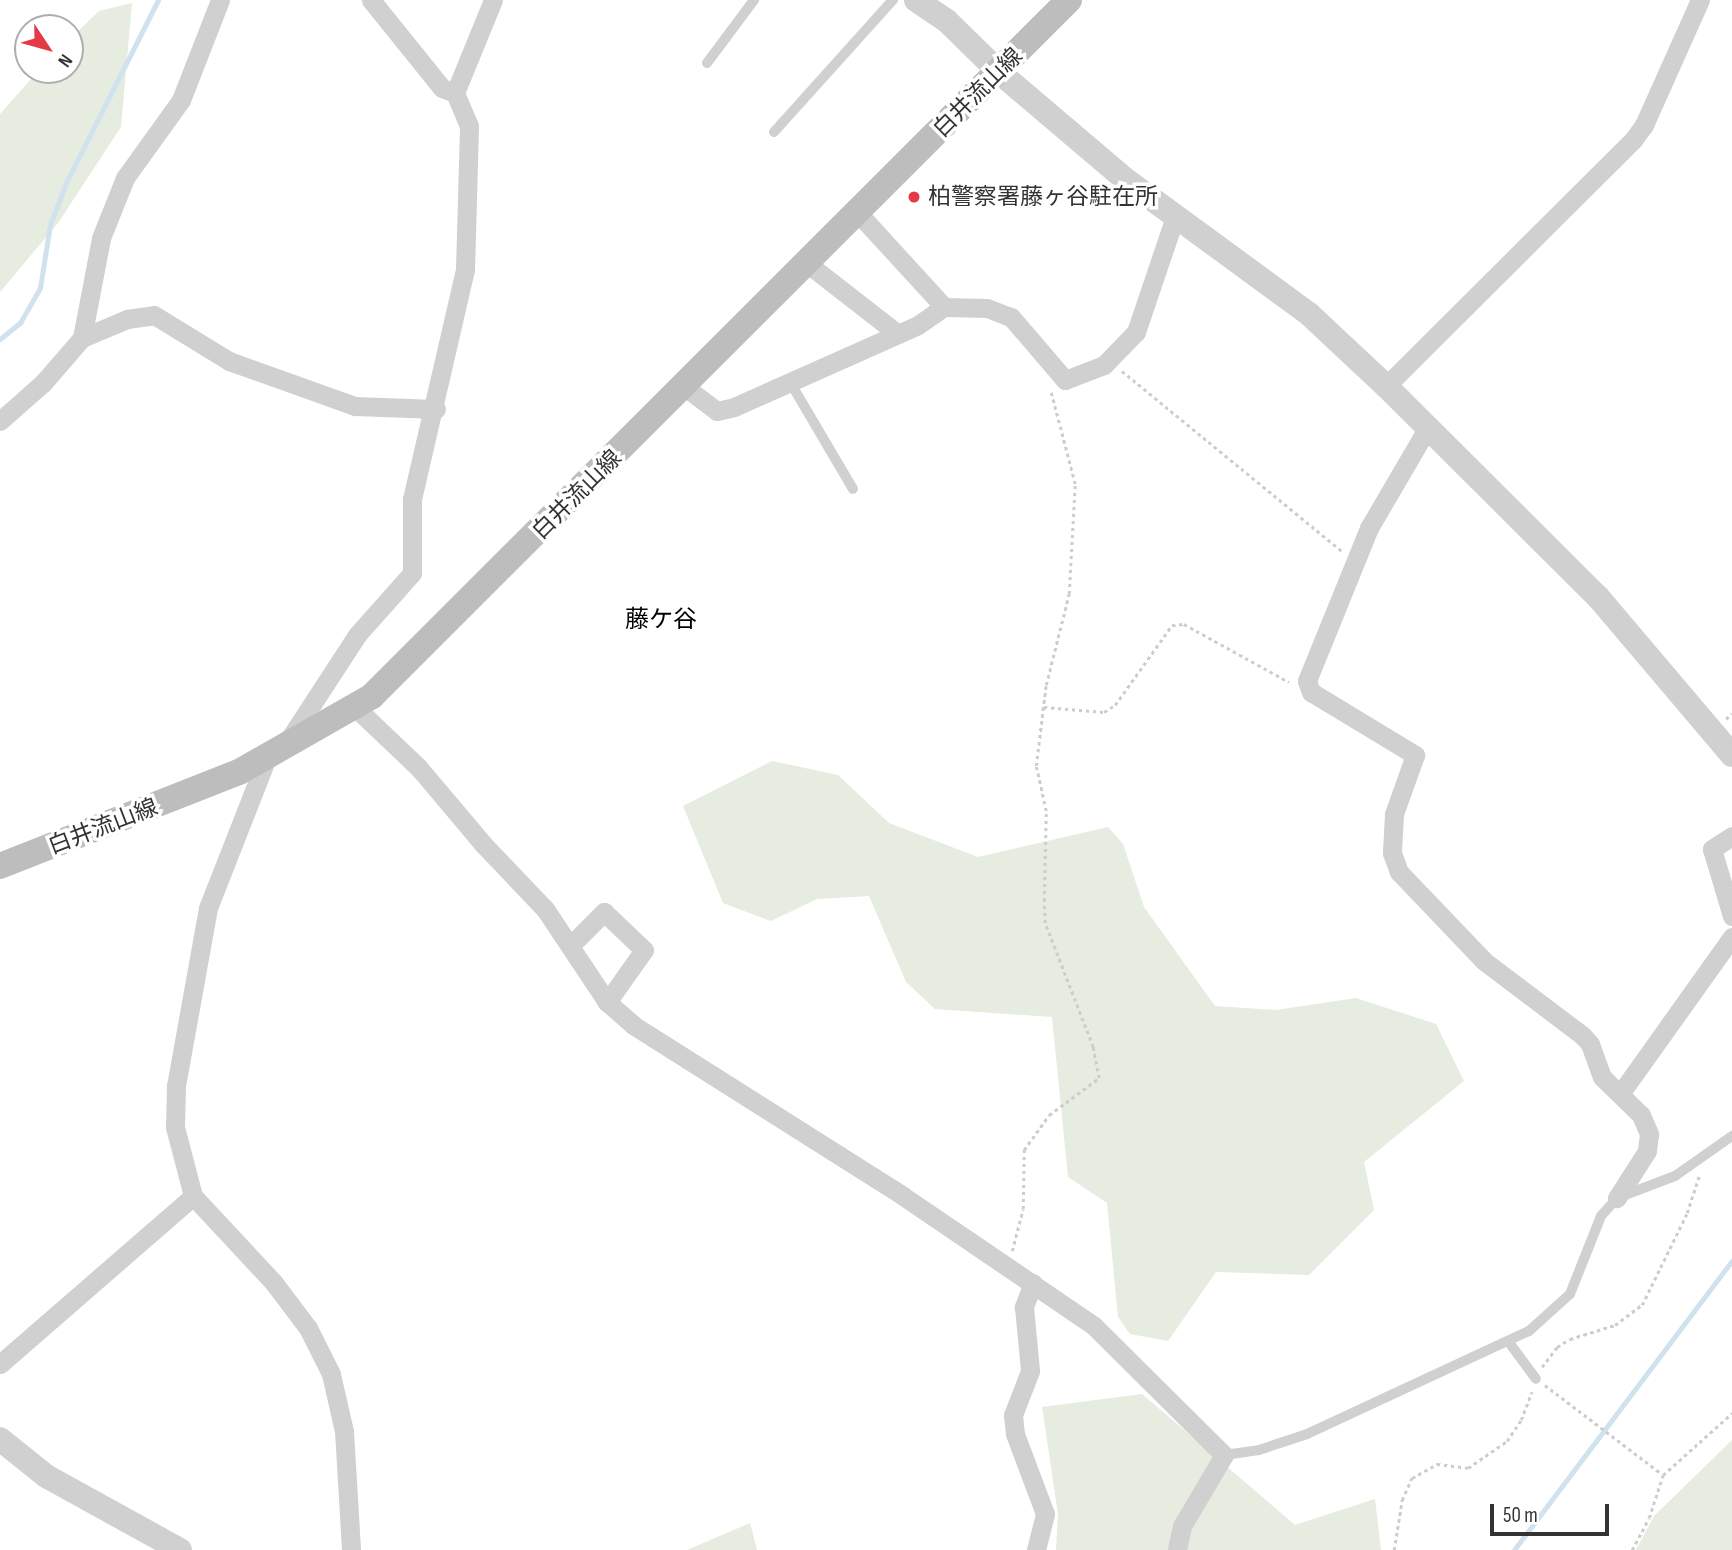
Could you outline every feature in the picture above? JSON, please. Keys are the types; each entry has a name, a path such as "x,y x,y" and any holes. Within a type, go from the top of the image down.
{"main road":[{"name":"白井流山線","path":"0,866 274,755 356,708 390,681 1069,0"}],"street":[{"path":"82,338 101,238 125,178 181,100 220,0"},
{"path":"351,1550 344,1431 323,1355 274,1283 193,1196 175,1127 176,1086 208,908 274,755 357,635 412,573 412,499 436,409 465,270 469,125 455,93 442,88 371,0"},
{"path":"455,93 493,0"},
{"path":"916,0 947,21 999,72 1175,217 1309,314 1428,427 1614,614 1732,755"},
{"path":"1386,386 1633,140 1644,125 1700,0"},
{"path":"858,213 944,307"},
{"path":"685,387 717,411 898,334 944,307 987,308 1011,317 1065,380 1110,360 1136,332 1175,217"},
{"path":"807,264 898,334"},
{"path":"0,421 51,374 82,338 127,319 154,315 229,360 355,407 436,409"},
{"path":"1428,427 1389,488 1355,562 1307,681 1309,687 1415,755 1394,814 1392,853 1399,872 1484,961 1590,1044 1602,1077 1641,1115 1649,1134 1647,1151 1617,1198"},
{"path":"356,708 419,768 482,844 545,909 572,945 607,1002 633,1025 1033,1283 1119,1348 1224,1455 1182,1526 1177,1550"},
{"path":"1732,835 1712,849 1732,916"},
{"path":"572,945 604,912 644,950 607,1002"},
{"path":"1620,1094 1732,937"},
{"path":"0,1364 193,1196"},
{"path":"1033,1283 1024,1307 1030,1371 1013,1415 1015,1434 1045,1514 1036,1550"},
{"path":"0,1439 46,1476 180,1550"}],"lane":[{"path":"707,63 754,0"},
{"path":"774,132 893,0"},
{"path":"790,382 853,489"},
{"path":"1224,1455 1259,1450 1307,1434 1508,1341 1552,1314 1570,1294 1601,1216 1617,1198 1675,1176 1732,1136"},
{"path":"1508,1341 1536,1379"}],"path":[{"path":"1110,360 1355,562"},
{"path":"1008,1265 1023,1209 1024,1150 1049,1115 1099,1078 1093,1048 1045,923 1046,811 1036,766 1042,707 1069,594 1073,548 1075,484 1069,450 1047,390 1065,380"},
{"path":"1042,707 1104,712 1115,705 1172,625 1184,624 1297,687 1309,687"},
{"path":"1394,1550 1402,1500 1412,1478 1437,1464 1468,1468 1507,1441 1521,1420 1536,1379 1556,1347 1586,1331 1615,1325 1642,1305 1688,1213 1700,1174 1688,1179"},
{"path":"1536,1379 1663,1475"},
{"path":"1632,1550 1649,1518 1663,1475 1732,1413"}],"shaded area":[{"path":"132,3 121,127 58,223 0,292 0,114 27,84 84,84 84,25 99,11"},
{"path":"772,761 838,775 889,823 978,857 1108,827 1123,844 1144,907 1215,1006 1276,1010 1356,998 1436,1024 1464,1081 1364,1162 1374,1210 1309,1275 1216,1272 1168,1341 1130,1334 1118,1317 1107,1203 1068,1177 1052,1017 935,1009 906,982 869,896 817,899 771,921 723,903 683,806"},
{"path":"1142,1394 1295,1525 1375,1499 1381,1550 1056,1550 1058,1514 1042,1407"},
{"path":"1732,1440 1732,1550 1636,1550 1654,1516"},
{"path":"750,1523 757,1550 687,1550"}],"waterway":[{"path":"0,339 20,323 40,288 50,225 66,183 158,0"},
{"path":"1514,1550 1732,1261"}],"place":[{"name":"柏警察署藤ヶ谷駐在所","path":"914,197"}],"district":[{"name":"藤ケ谷","path":"661,620"}]}
